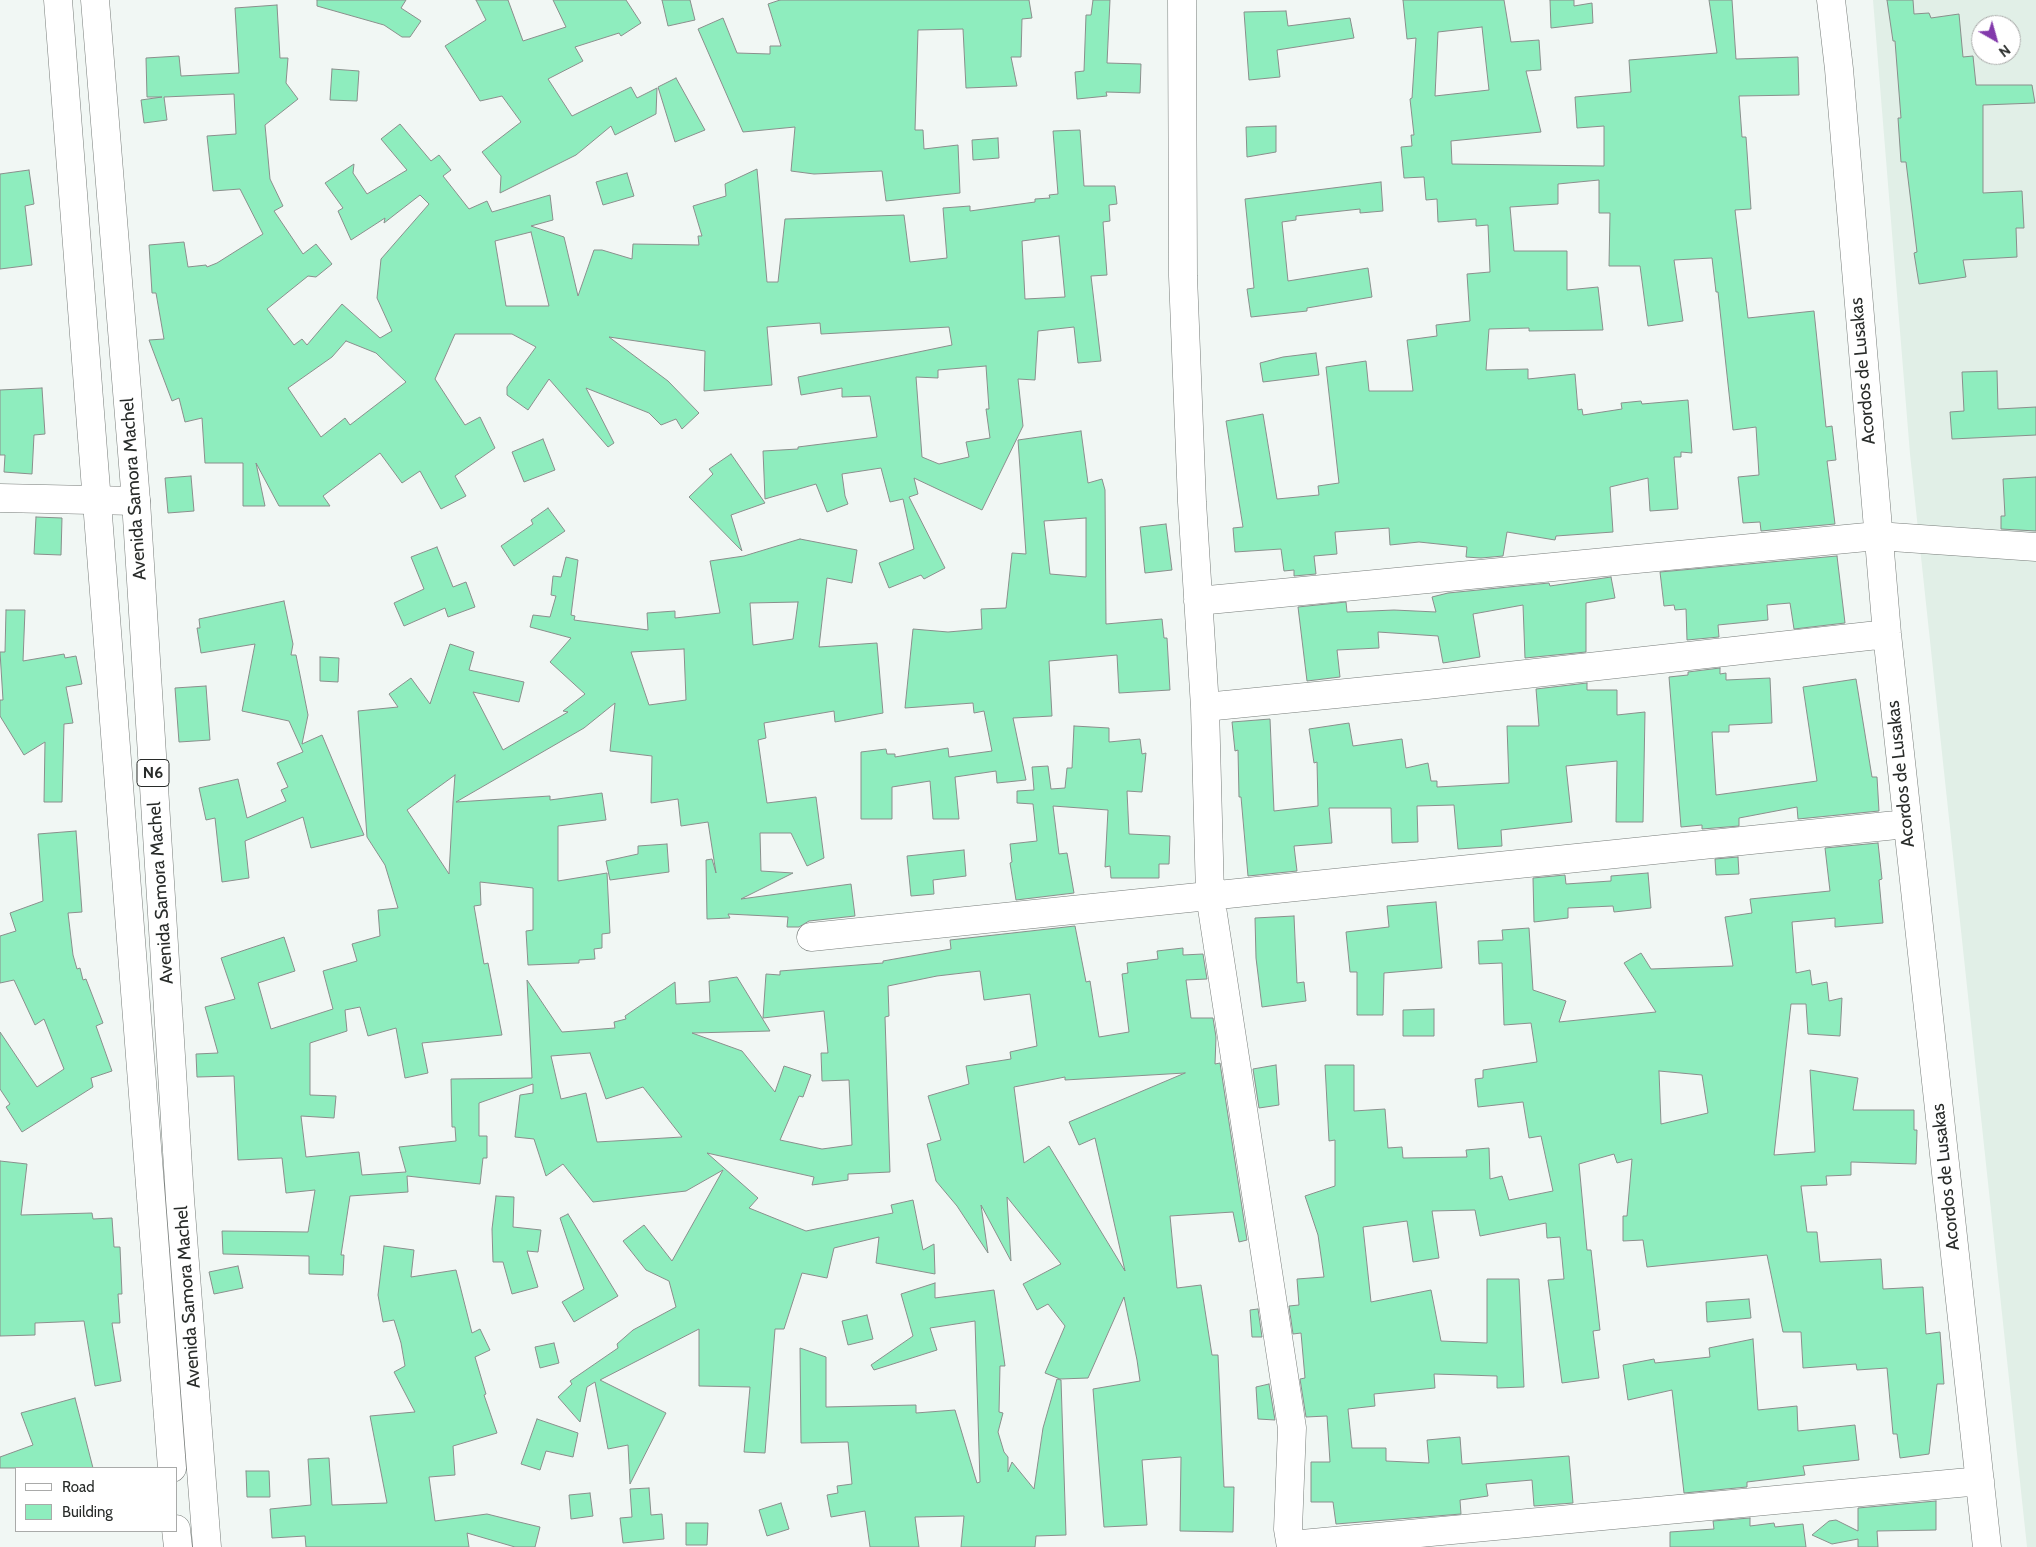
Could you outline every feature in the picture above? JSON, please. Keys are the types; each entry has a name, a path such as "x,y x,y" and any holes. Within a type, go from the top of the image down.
{"main road":[{"name":"Avenida Samora Machel","path":"58,0 95,500 172,1467"},
{"name":"Avenida Samora Machel","path":"95,0 136,501 180,1199 207,1547"},
{"path":"1182,0 1183,276 1192,502 1205,707 1210,895 1292,1428 1288,1529 1291,1546 1980,1481"},
{"name":"Acordos de Lusakas","path":"1831,0 1839,69 1886,634 1987,1547"},
{"path":"0,498 136,501"},
{"path":"1198,601 1877,536 2036,547"},
{"path":"1205,707 1427,685 1886,634"},
{"path":"811,937 1906,824"},
{"path":"176,1532 178,1547"}],"shaded area":[{"path":"1873,0 2036,0 2036,1547 2027,1547 1910,454"}],"building":[{"path":"317,0 406,0 401,8 421,21 410,37 402,37 384,25 317,6"},
{"path":"476,0 508,0 523,41 566,27 553,0 626,0 641,23 621,36 619,33 575,47 583,61 548,79 572,116 631,87 637,98 657,88 656,114 615,135 611,126 576,155 500,193 501,176 482,152 521,122 502,96 480,101 445,46 486,20"},
{"path":"662,0 690,0 695,20 668,26"},
{"path":"780,0 1029,0 1032,18 1022,19 1021,57 1011,57 1017,86 966,88 963,29 918,30 915,130 923,130 924,149 958,145 960,193 886,201 882,171 814,174 791,171 795,127 743,132 698,29 723,18 737,53 770,54 770,46 781,46 768,4"},
{"path":"1093,0 1110,0 1107,63 1141,64 1140,93 1106,92 1107,96 1077,99 1075,72 1084,71 1086,15 1091,15"},
{"path":"1403,0 1504,0 1511,42 1539,40 1541,70 1526,71 1541,132 1451,141 1452,164 1604,166 1604,126 1577,128 1575,97 1631,92 1629,60 1717,53 1709,0 1732,0 1736,59 1798,57 1799,95 1739,96 1742,137 1746,137 1751,209 1735,210 1748,318 1814,311 1826,427 1832,426 1836,460 1827,461 1835,524 1761,531 1760,522 1743,523 1738,477 1759,475 1756,427 1733,430 1718,292 1716,292 1712,258 1674,260 1683,321 1648,326 1640,266 1609,266 1610,213 1599,213 1599,180 1558,184 1558,204 1510,207 1514,251 1567,251 1567,290 1598,287 1603,330 1529,331 1529,328 1489,329 1486,370 1528,369 1528,379 1575,374 1578,410 1582,409 1583,415 1622,409 1621,403 1641,401 1642,404 1688,400 1692,453 1681,452 1681,457 1674,457 1678,509 1650,511 1648,478 1610,487 1613,532 1556,536 1555,540 1507,532 1503,556 1466,557 1467,547 1419,542 1390,545 1389,528 1335,532 1337,554 1314,556 1316,574 1294,576 1294,570 1284,571 1281,549 1235,552 1233,528 1243,527 1226,421 1263,414 1277,499 1319,495 1318,486 1339,483 1326,367 1366,361 1369,391 1413,391 1407,340 1437,336 1436,325 1470,321 1467,274 1490,272 1488,225 1476,226 1476,219 1438,222 1437,199 1426,200 1424,177 1404,178 1401,147 1412,146 1411,135 1414,135 1410,99 1412,98 1416,38 1407,39","holes":["1482,27 1489,90 1435,96 1438,32"]},
{"path":"1550,0 1574,0 1574,6 1592,3 1593,23 1551,28"},
{"path":"1887,0 1913,0 1914,14 1929,13 1931,18 1959,14 1963,57 1971,56 1971,65 1974,65 1976,85 2032,85 2035,103 1983,105 1983,193 2022,191 2024,228 2016,228 2017,257 1963,260 1966,277 1919,284 1914,253 1917,252 1906,162 1901,162 1898,118 1901,118 1895,41 1893,41"},
{"path":"277,5 280,58 288,58 286,83 298,99 265,125 270,179 283,206 274,211 303,254 316,244 332,264 316,277 308,276 267,309 294,345 302,339 307,345 342,304 380,338 392,331 377,298 381,259 429,204 420,195 384,223 385,218 351,240 338,211 343,208 325,183 354,164 353,173 367,194 407,170 381,139 400,124 431,161 439,155 451,170 443,176 469,209 487,201 492,212 550,195 553,220 531,226 564,237 578,296 594,250 602,250 632,259 633,244 699,245 698,236 702,236 693,206 726,196 725,184 757,169 767,282 778,282 785,219 904,215 910,262 947,258 943,208 970,206 970,211 1035,202 1035,199 1050,198 1049,195 1058,194 1053,131 1080,130 1084,186 1115,186 1117,204 1109,205 1110,221 1103,222 1107,275 1091,276 1101,361 1078,363 1074,327 1038,331 1035,380 1018,379 1023,426 982,510 914,478 918,494 909,497 945,568 924,579 921,575 889,588 879,563 914,549 903,499 890,502 881,468 842,474 848,504 827,512 816,484 765,499 763,451 798,449 798,447 877,437 870,396 842,397 842,388 801,395 798,377 952,345 949,327 821,334 820,323 767,327 772,385 704,391 705,351 609,337 668,381 699,413 682,429 676,419 661,425 649,413 586,388 614,443 608,447 549,379 528,410 507,395 507,387 536,347 512,334 455,334 435,379 465,425 480,417 495,448 455,476 466,496 441,509 420,471 402,483 380,453 323,496 330,506 279,506 256,463 265,506 243,506 243,463 205,463 202,418 185,422 179,398 172,401 149,340 164,339 156,293 152,293 149,245 184,242 188,267 206,265 207,267 217,263 263,234 240,189 213,191 207,136 236,134 234,94 164,97 167,120 144,123 141,100 162,97 147,97 146,58 179,56 181,76 239,73 235,8","holes":["531,232 549,306 506,306 495,241","1059,236 1065,297 1025,299 1022,241","346,341 376,353 406,382 350,425 345,418 321,437 288,388 332,357","986,366 989,409 986,409 990,438 966,442 969,457 939,464 922,457 916,377 938,378 938,370"]},
{"path":"1286,11 1288,26 1350,18 1354,38 1277,50 1280,77 1249,80 1244,12"},
{"path":"332,69 359,71 357,101 330,100"},
{"path":"676,78 705,130 675,142 658,87"},
{"path":"1276,126 1276,152 1247,157 1246,127"},
{"path":"998,138 999,158 973,160 972,140"},
{"path":"29,170 34,204 25,206 32,265 0,269 0,174"},
{"path":"627,173 634,196 603,205 596,182"},
{"path":"1381,182 1383,211 1360,213 1360,209 1296,216 1296,220 1282,222 1288,281 1368,268 1372,297 1307,308 1307,311 1251,317 1247,289 1254,288 1245,199"},
{"path":"1316,353 1319,375 1263,382 1260,363 1283,357"},
{"path":"1997,371 1998,409 2036,407 2036,435 1952,439 1950,412 1964,411 1962,372"},
{"path":"42,388 45,434 34,435 32,474 4,472 5,455 0,455 0,390"},
{"path":"1081,431 1088,483 1102,479 1105,490 1106,624 1162,619 1164,638 1167,638 1170,690 1119,693 1117,655 1049,661 1052,716 1013,718 1026,780 997,783 996,771 955,777 959,819 933,819 930,781 892,787 892,819 861,819 861,752 886,749 887,754 895,754 895,757 948,748 949,757 992,751 984,711 974,713 973,703 905,708 913,629 948,632 982,629 981,609 1006,608 1012,553 1026,554 1018,440","holes":["1086,518 1086,577 1050,574 1044,521"]},
{"path":"543,439 555,470 524,482 512,452"},
{"path":"731,454 765,503 731,515 742,551 689,497 713,474 709,469"},
{"path":"191,476 194,511 168,513 165,478"},
{"path":"2036,477 2036,531 2001,529 2001,516 2005,516 2003,479"},
{"path":"548,508 565,531 514,566 501,546 533,524 531,520"},
{"path":"36,517 62,518 61,555 34,554"},
{"path":"1166,524 1172,570 1145,573 1140,527"},
{"path":"800,539 857,550 852,583 827,578 819,647 877,643 883,713 835,722 834,711 764,723 766,738 758,740 767,803 816,797 824,858 807,866 791,833 760,833 761,871 793,873 741,899 851,884 855,916 809,921 799,927 787,927 788,917 728,914 730,918 707,919 706,860 712,859 716,873 708,822 681,826 678,799 651,803 652,756 610,751 615,703 584,728 456,802 550,796 550,800 602,793 606,820 558,826 558,881 607,873 610,933 602,934 602,948 594,949 595,959 579,960 579,963 528,965 526,931 533,930 533,888 480,882 481,905 474,906 484,964 488,963 502,1035 422,1043 428,1073 405,1078 396,1028 368,1036 360,1007 345,1010 347,1031 310,1043 310,1095 336,1096 334,1118 301,1116 306,1157 359,1152 362,1175 406,1172 399,1147 456,1141 455,1127 452,1127 451,1079 532,1078 527,980 562,1032 615,1028 614,1022 626,1019 625,1016 675,982 676,1004 710,1002 709,981 737,977 770,1031 692,1033 742,1051 775,1092 784,1066 811,1075 803,1097 799,1096 780,1140 822,1149 852,1145 849,1080 822,1081 821,1053 828,1053 824,1011 763,1018 766,974 780,975 780,971 883,963 883,961 951,949 950,940 1075,926 1086,982 1090,981 1099,1037 1129,1032 1122,974 1128,973 1127,963 1158,959 1157,951 1183,948 1183,955 1203,954 1207,979 1186,980 1191,1018 1213,1018 1216,1037 1215,1064 1220,1063 1247,1240 1239,1242 1233,1212 1170,1216 1177,1288 1201,1285 1212,1355 1218,1355 1224,1487 1234,1487 1233,1532 1180,1531 1181,1457 1142,1460 1147,1525 1104,1527 1093,1389 1140,1381 1124,1297 1088,1378 1060,1379 1045,1373 1065,1326 1048,1304 1037,1310 1023,1284 1061,1264 1007,1197 1011,1261 981,1205 988,1253 957,1206 936,1181 927,1144 941,1140 928,1096 969,1084 966,1066 1011,1059 1010,1052 1037,1046 1030,994 984,1000 980,971 937,976 888,986 889,1016 885,1017 890,1172 848,1174 848,1180 812,1185 814,1177 707,1153 758,1198 749,1208 806,1231 893,1213 891,1205 913,1200 923,1250 934,1244 935,1274 876,1263 879,1237 834,1248 827,1278 802,1273 784,1329 775,1329 765,1453 744,1452 750,1387 699,1386 699,1329 600,1380 666,1413 630,1484 628,1445 608,1449 595,1382 587,1387 580,1422 558,1397 572,1384 570,1381 618,1348 617,1344 633,1330 676,1307 669,1281 646,1270 623,1241 644,1225 672,1261 723,1170 686,1191 593,1202 563,1164 546,1176 534,1139 515,1137 520,1095 533,1093 533,1084 479,1103 479,1136 487,1136 487,1158 483,1158 480,1184 407,1176 408,1192 350,1196 341,1255 344,1255 343,1275 309,1274 309,1256 223,1254 222,1231 308,1232 315,1190 286,1193 282,1158 238,1160 234,1076 197,1077 196,1054 218,1053 205,1007 235,999 221,958 284,937 295,971 258,983 271,1029 333,1009 323,971 357,961 352,944 380,936 378,910 398,908 385,865 367,837 358,711 398,707 389,694 411,678 430,704 450,644 474,652 469,670 524,682 519,702 473,692 503,750 568,712 563,711 585,694 550,662 571,638 530,627 533,615 550,617 556,596 551,595 553,576 561,577 566,557 578,560 571,615 575,616 574,620 648,630 647,613 675,611 675,618 720,613 710,561 744,556","holes":["798,602 793,639 753,645 750,603","684,649 686,700 649,705 631,652","455,775 449,874 407,810","590,1053 606,1099 643,1087 682,1137 597,1142 586,1093 561,1099 551,1056","1185,1073 1069,1122 1079,1145 1095,1138 1125,1271 1049,1146 1024,1163 1014,1087 1065,1077 1065,1080"]},
{"path":"437,547 453,587 466,582 475,607 448,617 445,608 404,626 394,603 424,589 411,557"},
{"path":"1837,556 1845,623 1794,629 1790,603 1767,605 1768,620 1718,625 1719,637 1687,640 1686,609 1675,610 1674,605 1664,606 1660,572"},
{"path":"1611,577 1615,598 1586,603 1586,652 1525,658 1523,605 1473,614 1480,657 1443,663 1438,636 1378,632 1379,648 1337,650 1340,677 1307,681 1298,607 1346,602 1347,612 1394,610 1436,612 1432,597 1448,593 1549,583 1550,586"},
{"path":"284,601 293,644 291,655 296,655 308,715 302,744 322,735 364,835 311,848 303,817 245,841 249,878 222,882 215,818 206,820 199,788 238,779 247,818 286,801 281,790 288,787 277,763 303,752 289,721 242,711 255,644 201,653 197,628 200,628 199,619"},
{"path":"6,610 25,610 23,661 64,654 65,658 76,656 82,684 66,687 73,723 64,724 62,802 44,802 45,742 24,755 0,716 0,700 3,700 0,652 5,652"},
{"path":"320,657 339,658 338,682 320,681"},
{"path":"1720,668 1720,674 1726,673 1726,680 1770,678 1772,723 1729,725 1729,732 1712,732 1716,795 1817,781 1803,687 1856,679 1872,777 1877,777 1879,811 1798,819 1797,807 1739,818 1739,826 1702,829 1702,825 1681,827 1669,677 1688,675 1688,672"},
{"path":"1587,683 1587,690 1617,690 1617,715 1645,712 1643,822 1616,822 1617,761 1566,766 1572,822 1501,830 1502,846 1458,849 1454,805 1417,806 1418,842 1392,843 1391,808 1329,808 1332,843 1294,846 1297,871 1248,876 1241,797 1239,797 1238,750 1235,751 1232,722 1270,719 1274,811 1318,806 1317,762 1314,763 1309,729 1349,723 1353,746 1402,739 1406,768 1428,763 1431,781 1437,781 1437,787 1509,783 1507,726 1539,726 1536,689"},
{"path":"206,686 210,740 179,742 175,688"},
{"path":"1074,726 1109,728 1109,742 1140,739 1142,754 1146,753 1142,792 1127,791 1129,834 1170,836 1169,864 1159,864 1159,878 1111,878 1110,866 1105,867 1108,810 1053,806 1059,854 1067,853 1074,893 1016,900 1010,863 1012,862 1010,844 1037,841 1033,804 1017,803 1017,791 1034,790 1032,767 1048,766 1051,789 1065,788 1067,768 1072,768"},
{"path":"76,831 82,912 68,913 73,955 77,969 80,968 83,980 86,979 103,1023 96,1026 112,1071 91,1078 93,1087 22,1132 6,1107 10,1104 0,1089 0,1032 37,1087 64,1069 44,1019 35,1025 14,980 0,983 0,936 16,931 10,913 43,901 38,834"},
{"path":"1878,843 1882,879 1879,880 1883,923 1835,927 1835,918 1792,922 1796,973 1810,970 1812,985 1827,982 1829,1001 1842,998 1840,1036 1808,1034 1806,1004 1791,1004 1774,1155 1815,1152 1810,1070 1858,1078 1853,1110 1914,1110 1914,1130 1917,1130 1916,1164 1851,1162 1851,1175 1826,1176 1827,1185 1801,1186 1807,1232 1817,1232 1820,1262 1881,1259 1883,1289 1923,1287 1926,1334 1940,1332 1944,1384 1937,1384 1929,1454 1900,1458 1897,1434 1893,1434 1887,1368 1857,1370 1856,1364 1803,1368 1801,1332 1783,1332 1767,1255 1647,1267 1643,1240 1623,1241 1623,1216 1627,1216 1632,1159 1617,1163 1614,1154 1579,1164 1587,1250 1591,1250 1600,1330 1593,1331 1599,1378 1562,1383 1548,1280 1564,1279 1560,1237 1547,1238 1546,1223 1480,1236 1475,1210 1432,1211 1439,1258 1413,1262 1407,1221 1363,1227 1371,1302 1431,1290 1441,1341 1487,1343 1487,1279 1519,1279 1524,1387 1497,1388 1497,1376 1434,1374 1435,1388 1374,1394 1375,1406 1348,1409 1352,1448 1386,1448 1386,1461 1429,1463 1427,1440 1460,1437 1462,1464 1569,1456 1573,1503 1534,1506 1532,1480 1486,1484 1488,1496 1460,1500 1461,1514 1336,1524 1333,1502 1311,1502 1311,1462 1330,1462 1327,1416 1306,1417 1300,1379 1305,1378 1301,1333 1293,1334 1289,1306 1299,1305 1297,1279 1324,1277 1318,1235 1305,1196 1335,1186 1335,1140 1329,1141 1325,1065 1354,1065 1354,1111 1385,1109 1388,1148 1402,1147 1403,1158 1467,1157 1466,1150 1489,1148 1490,1179 1502,1176 1509,1200 1553,1191 1541,1136 1529,1138 1523,1102 1478,1107 1475,1079 1483,1078 1483,1070 1537,1062 1531,1023 1504,1025 1502,963 1479,964 1478,941 1503,940 1502,930 1529,928 1533,990 1566,1001 1559,1022 1656,1012 1624,963 1641,953 1651,969 1733,966 1725,917 1752,913 1750,899 1830,891 1825,848","holes":["1659,1071 1702,1075 1708,1113 1661,1124"]},
{"path":"667,844 669,872 610,880 606,861 638,854 638,846"},
{"path":"964,850 966,876 933,880 934,894 911,896 907,856"},
{"path":"1738,857 1739,874 1716,875 1715,859"},
{"path":"1648,873 1651,908 1614,912 1613,906 1568,908 1568,918 1534,922 1533,878 1565,875 1566,884 1611,881 1611,876"},
{"path":"1436,902 1442,968 1384,973 1383,1015 1357,1015 1357,972 1350,972 1346,932 1389,927 1387,906"},
{"path":"1294,916 1297,983 1304,982 1306,1001 1262,1007 1256,958 1255,918"},
{"path":"1434,1009 1434,1036 1403,1036 1403,1010"},
{"path":"1276,1065 1279,1105 1259,1108 1253,1069"},
{"path":"0,1161 27,1164 21,1215 92,1213 93,1219 112,1218 114,1247 120,1247 122,1294 118,1294 120,1323 112,1323 121,1381 95,1386 84,1321 35,1323 35,1335 0,1336"},
{"path":"496,1196 514,1197 513,1227 541,1230 538,1252 527,1251 538,1287 512,1294 503,1262 493,1262 492,1229"},
{"path":"568,1214 618,1296 574,1322 562,1302 584,1289 560,1218"},
{"path":"384,1246 414,1250 411,1277 456,1270 472,1333 480,1329 490,1350 475,1357 486,1394 484,1395 497,1433 453,1446 455,1475 429,1477 435,1521 487,1514 540,1527 535,1547 515,1547 467,1533 469,1547 306,1547 305,1536 272,1538 270,1509 311,1505 308,1459 329,1458 332,1505 387,1503 370,1416 415,1412 394,1372 405,1366 394,1320 383,1322 378,1295"},
{"path":"238,1266 243,1288 214,1294 209,1272"},
{"path":"935,1283 935,1298 994,1290 1005,1366 1000,1366 999,1412 1003,1413 998,1432 1004,1452 1008,1457 1008,1472 1012,1462 1034,1489 1043,1428 1057,1379 1061,1380 1066,1535 1036,1536 1035,1547 961,1547 964,1516 915,1517 919,1547 870,1547 865,1511 831,1517 827,1495 838,1493 837,1486 852,1484 848,1442 801,1443 800,1348 826,1357 826,1407 916,1405 916,1413 955,1410 977,1483 980,1482 975,1321 930,1328 937,1350 874,1370 871,1365 913,1336 901,1294"},
{"path":"1749,1299 1751,1318 1707,1322 1706,1302"},
{"path":"1258,1309 1262,1337 1252,1337 1250,1310"},
{"path":"867,1315 873,1339 848,1345 842,1321"},
{"path":"1753,1339 1758,1410 1797,1406 1798,1431 1855,1425 1859,1460 1803,1466 1805,1475 1747,1482 1747,1487 1684,1493 1672,1390 1628,1400 1623,1365 1654,1359 1655,1363 1710,1357 1709,1348"},
{"path":"554,1343 559,1363 540,1368 535,1347"},
{"path":"1269,1384 1275,1420 1258,1419 1256,1387"},
{"path":"75,1398 93,1467 0,1468 0,1457 33,1445 21,1413"},
{"path":"537,1419 578,1433 573,1457 546,1451 540,1470 521,1464"},
{"path":"246,1471 269,1471 270,1497 247,1497"},
{"path":"649,1488 651,1515 662,1514 664,1539 623,1543 620,1518 632,1517 630,1489"},
{"path":"590,1493 593,1516 571,1519 569,1495"},
{"path":"1936,1501 1936,1530 1877,1531 1878,1547 1858,1547 1858,1539 1832,1544 1812,1535 1829,1521 1836,1520 1858,1531 1858,1508"},
{"path":"781,1503 789,1529 767,1536 759,1510"},
{"path":"1750,1518 1750,1526 1774,1523 1775,1527 1803,1524 1806,1547 1670,1547 1670,1532 1714,1529 1713,1521"},
{"path":"686,1523 708,1523 707,1545 686,1545"}]}
